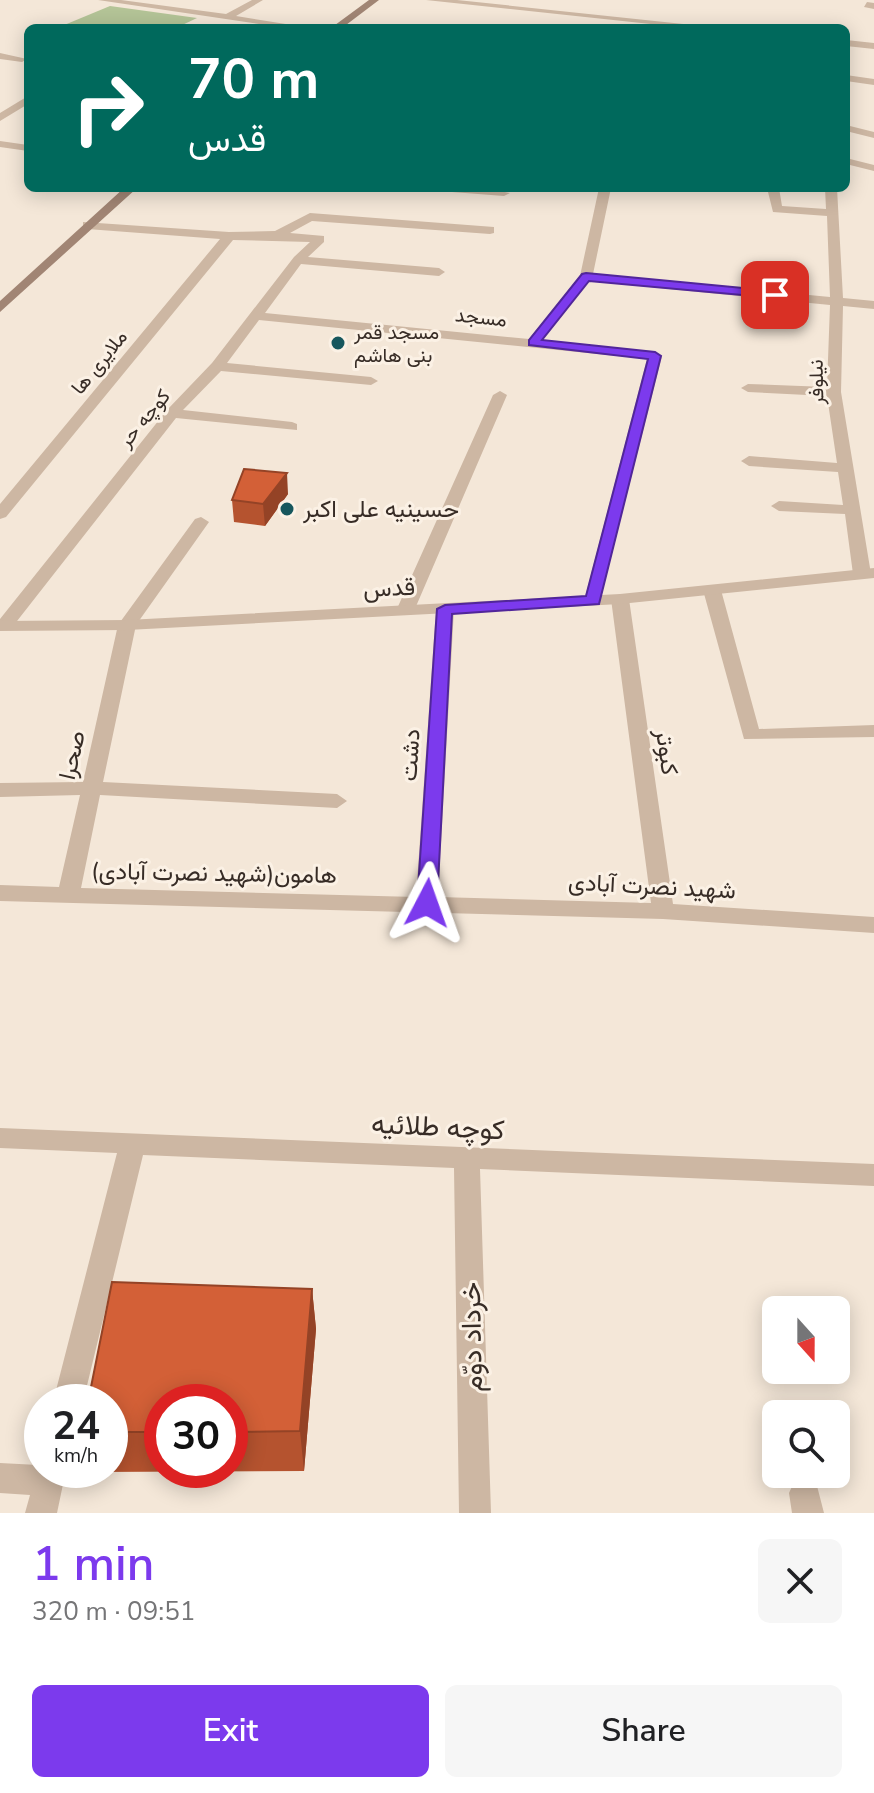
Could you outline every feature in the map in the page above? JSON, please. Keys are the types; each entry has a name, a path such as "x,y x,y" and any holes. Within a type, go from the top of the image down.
{"main road":[{"path":"342,24 375,0"},
{"path":"0,308 126,192"}],"street":[{"path":"102,0 280,24"},
{"path":"229,16 259,0"},
{"path":"430,0 641,24"},
{"path":"198,21 212,14"},
{"path":"850,43 874,46"},
{"path":"0,56 22,59"},
{"path":"850,79 874,82"},
{"path":"0,100 24,101"},
{"path":"0,118 24,102"},
{"path":"850,129 874,135"},
{"path":"0,144 24,147"},
{"path":"850,162 874,168"},
{"path":"491,192 504,193"},
{"path":"534,342 586,277 604,192"},
{"path":"774,192 777,209 832,213"},
{"name":"نیلوفر","path":"831,192 837,301 834,392 844,468 868,574"},
{"path":"87,225 229,236 277,235 310,217 490,230"},
{"name":"کوچه حر","path":"2,626 172,413 217,366 298,260 320,239 277,235"},
{"name":"ملایری ها","path":"0,514 229,236"},
{"path":"298,260 439,272"},
{"path":"586,277 874,305"},
{"name":"مسجد","path":"256,316 655,356 593,601"},
{"path":"217,366 371,381"},
{"path":"748,388 834,392"},
{"path":"405,611 500,395"},
{"path":"172,413 292,427"},
{"path":"749,461 844,468"},
{"path":"779,506 852,510"},
{"path":"127,625 201,522"},
{"name":"قدس","path":"2,626 127,625 593,601 868,574"},
{"path":"712,590 751,735 874,731"},
{"name":"کبوتر","path":"620,599 663,911"},
{"name":"دشت","path":"427,903 445,609"},
{"name":"صحرا","path":"68,895 127,625"},
{"path":"0,790 91,788 337,801"},
{"name":"(شهید نصرت آبادی)هامون","path":"0,893 427,903"},
{"name":"شهید نصرت آبادی","path":"427,903 663,911 874,925"},
{"name":"کوچه طلائیه","path":"0,1138 874,1175"},
{"path":"73,1384 133,1143"},
{"name":"خرداد دوّم","path":"467,1160 475,1513"},
{"path":"0,1478 24,1477"},
{"path":"41,1513 46,1488"}],"green space":[{"path":"110,6 197,18 184,24 67,24"}],"building":[{"path":"244,469 287,473 263,504 232,500"},
{"path":"112,1282 312,1289 300,1431 248,1432 248,1384 144,1384 144,1432 128,1432 128,1384 92,1384"}],"place":[{"name":"مسجد قمر بنی هاشم","path":"338,343"},
{"name":"حسینیه علی اکبر","path":"287,509"}],"route":[{"path":"427,903 445,609 593,601 655,356 534,342 586,277 775,295"}]}
